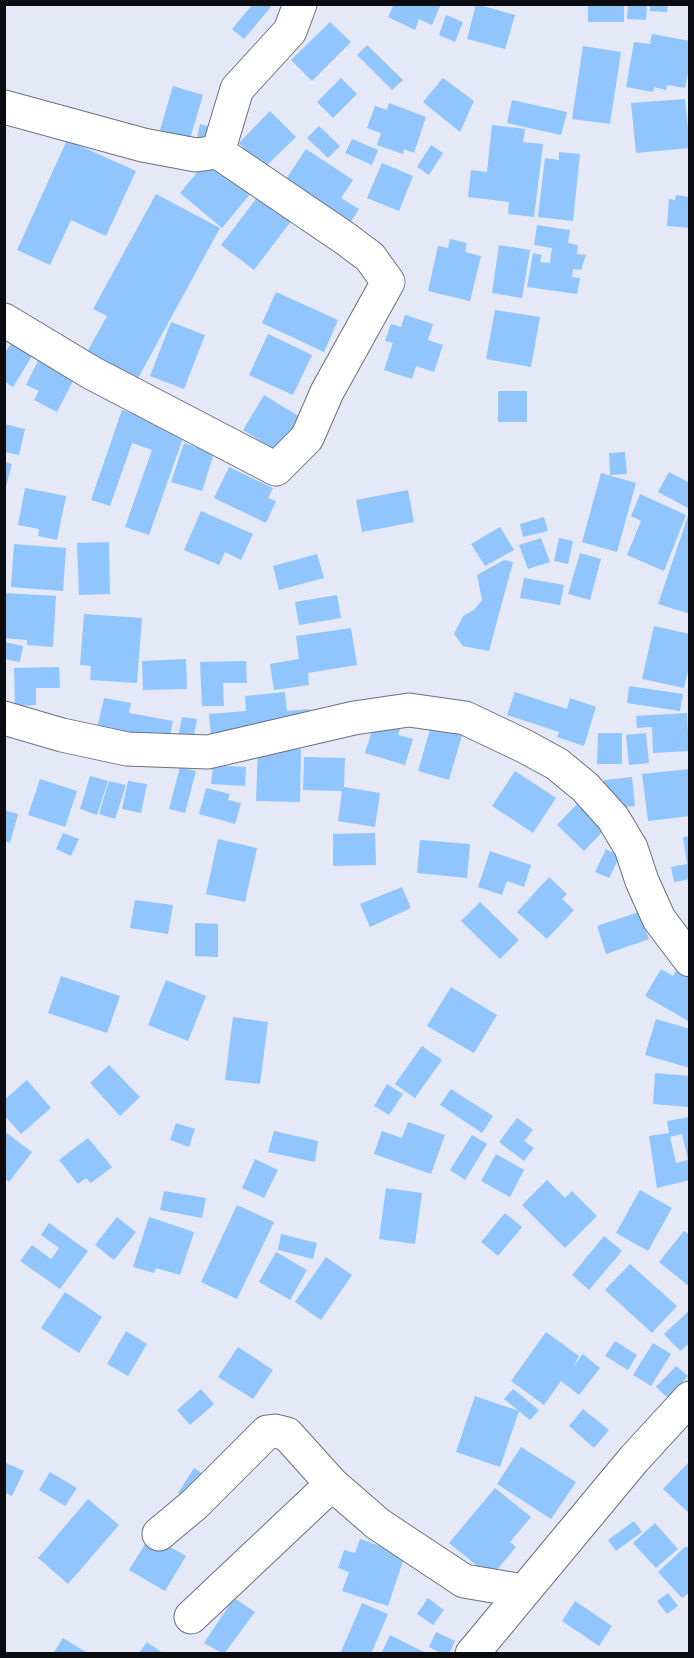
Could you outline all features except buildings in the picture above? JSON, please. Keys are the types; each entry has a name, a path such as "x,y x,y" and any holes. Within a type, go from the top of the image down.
{"street":[{"path":"218,152 237,89 290,31 300,4"},
{"path":"4,107 143,145 196,155 218,152 370,257 388,282 327,392 307,438 276,469 92,373 4,320"},
{"path":"4,718 62,735 127,749 208,752 354,718 409,710 465,718 557,764 585,787 613,818 631,848 642,881 659,919 690,960"},
{"path":"472,1653 634,1459 686,1413"},
{"path":"159,1534 195,1504 267,1432 275,1431 287,1434 332,1484 378,1524 464,1581 523,1591"},
{"path":"191,1617 332,1484"}]}
